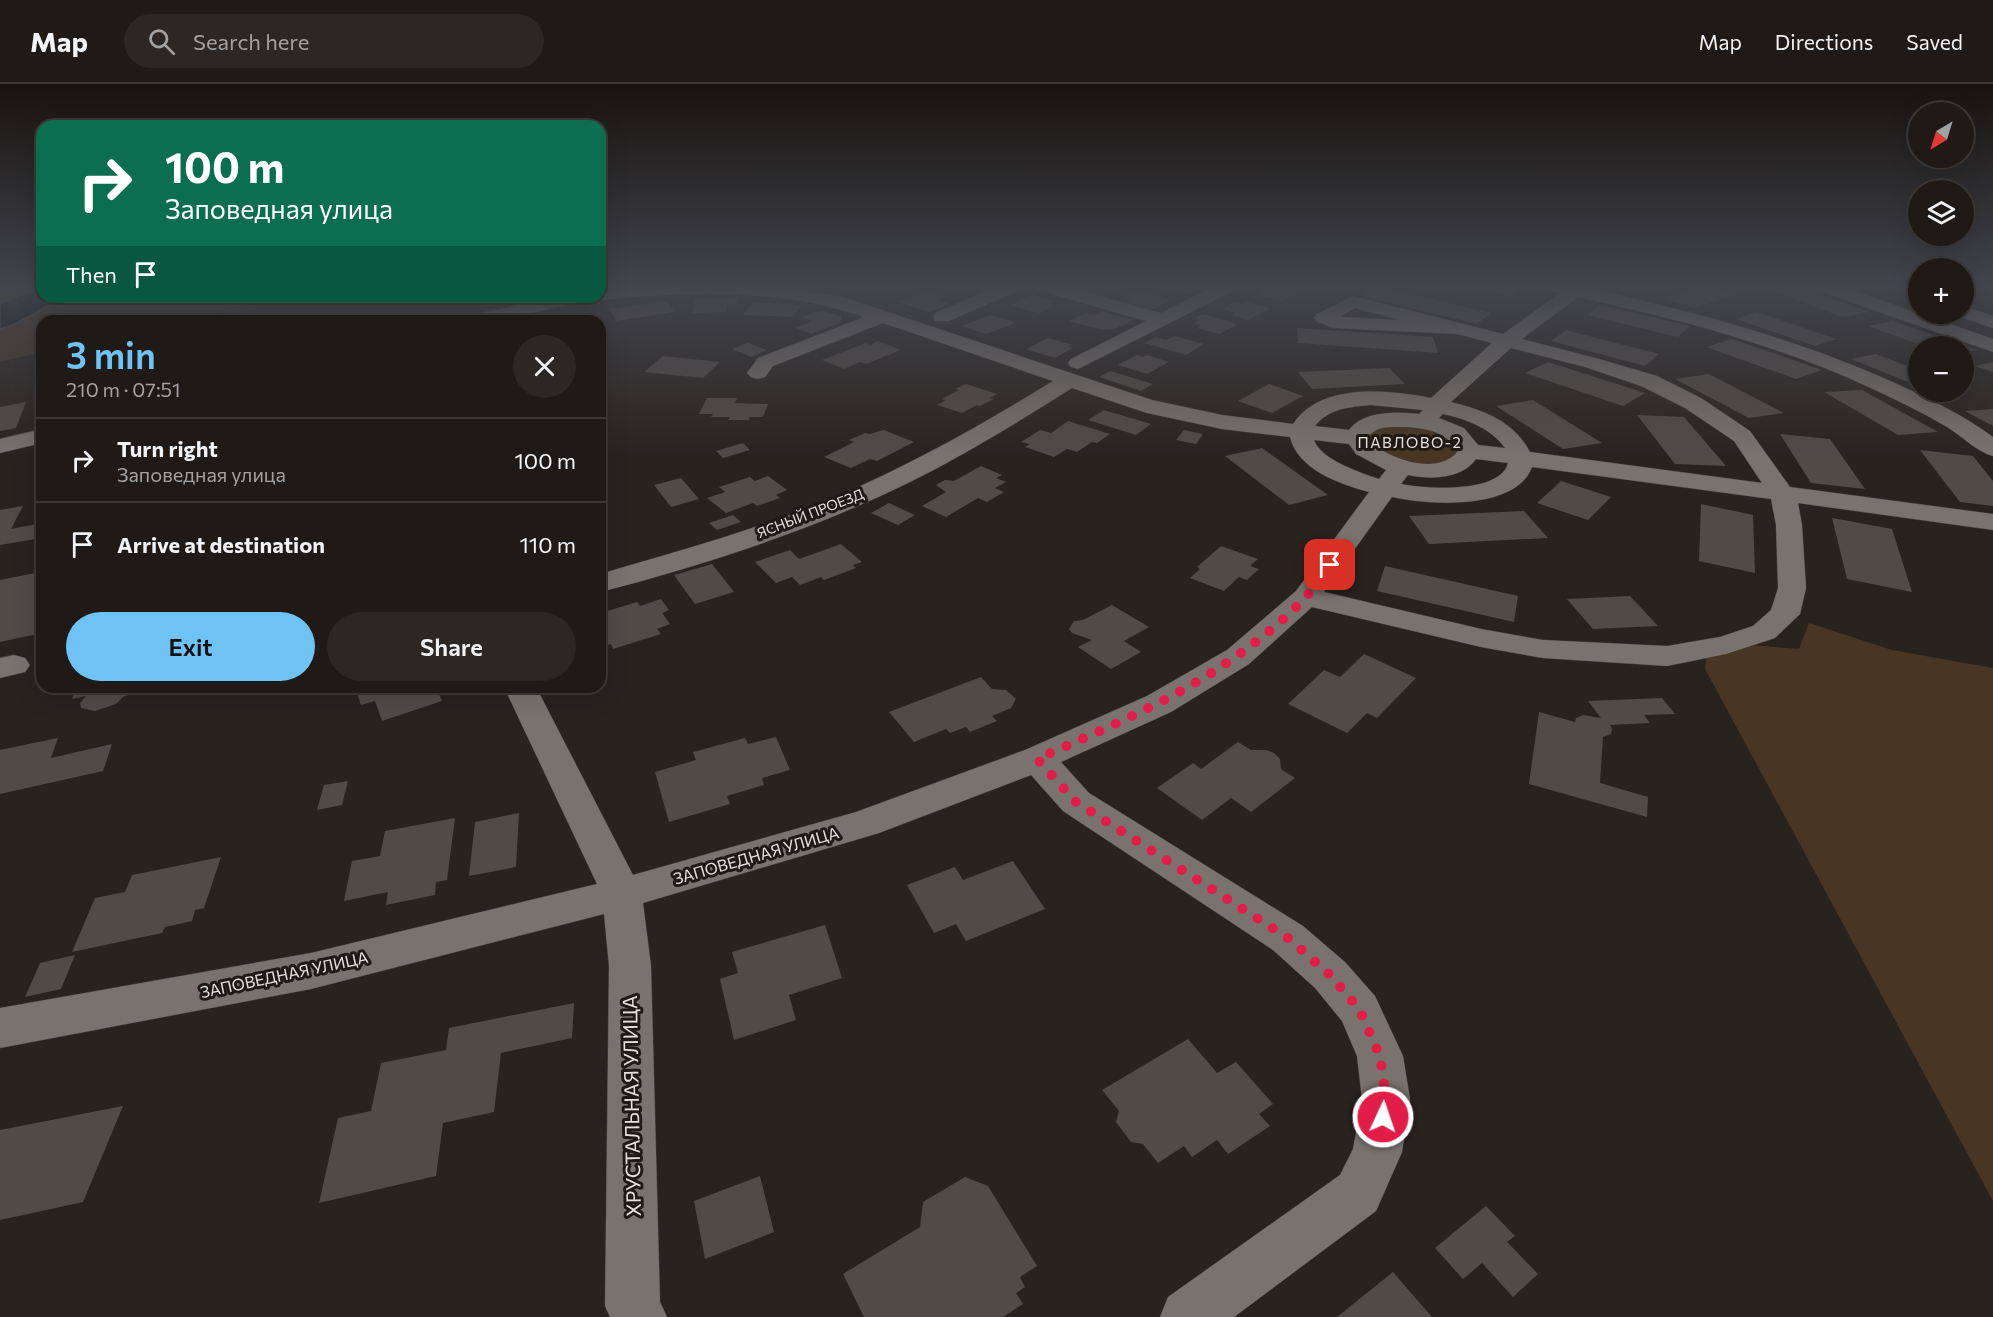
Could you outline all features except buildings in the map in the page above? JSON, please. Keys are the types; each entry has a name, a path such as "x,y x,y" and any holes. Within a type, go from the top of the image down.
{"street":[{"path":"758,373 765,362 815,343"},
{"path":"974,343 1074,372 1147,406 1222,422 1356,438"},
{"name":"ЯСНЫЙ ПРОЕЗД","path":"606,581 696,555 843,503 969,442 1074,372 1124,343"},
{"path":"1431,413 1505,343"},
{"path":"1306,597 1481,638 1543,650 1666,656 1726,645 1764,632 1785,614 1792,588 1789,525 1784,495 1742,436 1693,403 1649,381 1517,343"},
{"path":"1771,343 1811,355 1878,382 1934,410 1993,449"},
{"path":"1371,398 1402,399 1431,413 1467,443 1470,451 1467,459 1457,465 1422,470 1392,478 1349,478 1322,464 1305,448 1300,432 1306,419 1320,408 1343,401 1371,398"},
{"path":"1431,413 1483,421 1502,432 1515,445 1521,458 1516,474 1497,487 1466,495 1425,495 1392,478 1360,446 1356,438 1359,430 1370,423 1431,413"},
{"path":"0,446 36,437"},
{"path":"1470,451 1993,522"},
{"name":"ЗАПОВЕДНАЯ УЛИЦА","path":"0,1028 311,971 622,894 866,823 1037,759 1159,704 1238,657 1306,597 1392,478"},
{"name":"ХРУСТАЛЬНАЯ УЛИЦА","path":"523,693 622,894 630,966 633,1306 639,1317"},
{"path":"1037,759 1076,802 1296,945 1330,975 1359,1009 1380,1056 1386,1099 1377,1152 1358,1193 1188,1317"}],"shaded area":[{"path":"0,343 36,343 36,353 0,362"},
{"path":"1397,423 1442,432 1459,448 1456,455 1451,459 1434,464 1407,463 1367,444 1366,433 1371,429"},
{"path":"1809,623 1892,650 1993,668 1993,1201 1705,669 1707,651 1752,645 1799,649"}],"district":[{"name":"ПАВЛОВО-2","path":"1410,442"}],"route":[{"path":"1330,565 1306,597 1238,657 1159,704 1037,759 1076,802 1288,938 1330,975 1359,1009 1380,1056 1386,1099 1383,1117"}]}
